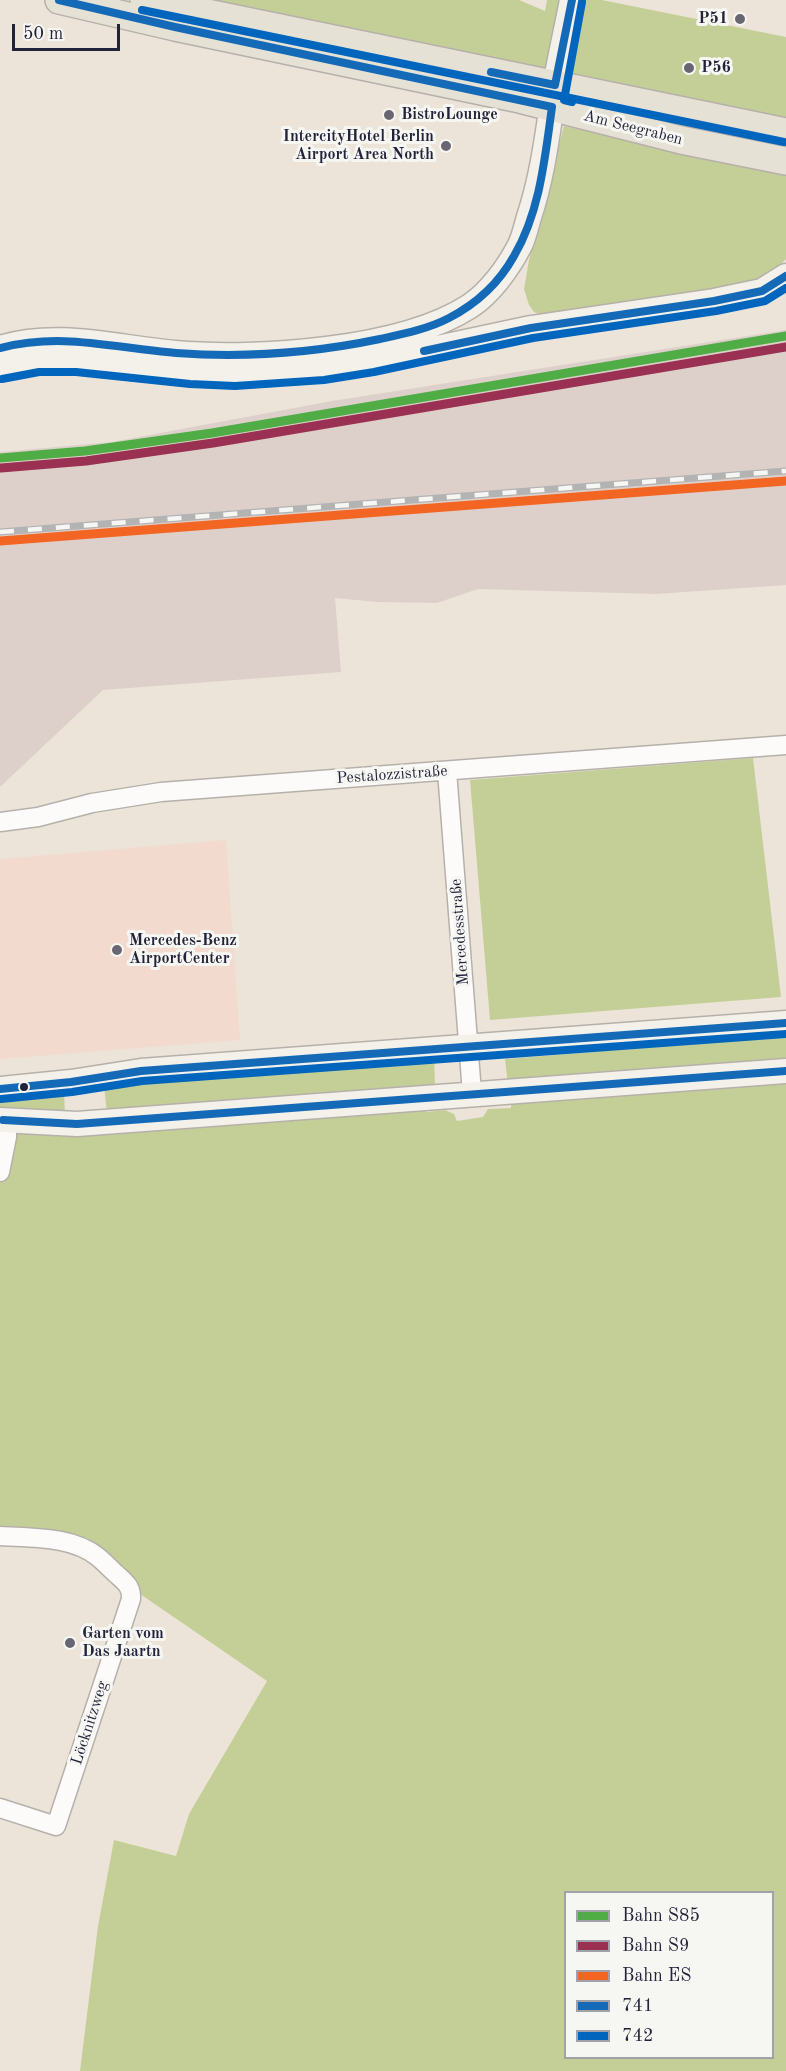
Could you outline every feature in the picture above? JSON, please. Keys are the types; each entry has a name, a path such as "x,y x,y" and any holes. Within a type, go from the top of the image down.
{"main road":[{"name":"Am Seegraben","path":"59,0 175,27 503,95 554,96 681,140 786,161"},
{"name":"Am Seegraben","path":"144,0 554,96 786,132"}],"street":[{"path":"0,348 34,340 53,340 175,353 280,354 368,342 425,328 448,319 479,299 505,269 520,246 544,162 572,0"},
{"path":"0,369 38,361 77,362 224,376 322,370 372,362 531,328 714,301 762,291 786,276"},
{"name":"Pestalozzistraße","path":"0,822 38,817 92,803 161,792 786,745"},
{"name":"Mercedesstraße","path":"447,771 472,1094"},
{"path":"0,1089 71,1082 141,1071 786,1023"},
{"path":"0,1172 7,1137 4,1120 77,1124 786,1071"},
{"name":"Löcknitzweg","path":"0,1536 44,1539 80,1546 98,1556 132,1591 56,1826 0,1808"}],"shaded area":[{"path":"786,330 786,585 656,594 478,589 437,603 377,602 335,598 341,672 103,690 0,787 0,452 112,442 332,401"},
{"name":"Mercedes-Benz AirportCenter","path":"226,840 240,1040 0,1059 0,859"}],"green space":[{"path":"208,0 519,0 545,11 547,0 602,0 786,37 786,122"},
{"path":"564,126 786,174 786,259 769,277 737,287 543,316 534,312 524,289 529,260"},
{"path":"753,758 781,997 490,1020 470,780"},
{"path":"786,1031 786,1064 508,1086 505,1059 594,1052 622,1043"},
{"path":"434,1056 435,1085 339,1092 322,1099 107,1114 104,1085"},
{"path":"786,1079 786,2071 80,2071 98,1926 114,1840 176,1856 189,1814 267,1681 143,1596 93,1547 0,1527 0,1130 425,1107 426,1112 445,1110 454,1114 457,1121 483,1117 488,1109 511,1108 511,1101"},
{"path":"64,1091 65,1116 0,1113 0,1102 27,1100"}],"railway":[{"path":"0,532 786,471"}],"rail line":[{"name":"S85","path":"0,458 85,451 212,433 786,336"},
{"name":"S9","path":"1,468 86,461 213,443 786,347"},
{"name":"ES","path":"0,541 786,481"}],"transit line":[{"name":"741","path":"0,348 23,343 67,341 176,353 227,355 278,353 329,348 424,328 441,322 468,306 486,292 508,266 530,221 544,165 552,107 59,0"},
{"name":"741","path":"491,72 555,85 572,0"},
{"name":"742","path":"572,102 564,100 582,2"},
{"name":"742","path":"142,10 784,142"},
{"name":"741","path":"424,351 531,328 714,301 762,291 786,276"},
{"name":"742","path":"2,379 39,372 76,372 190,384 235,386 324,380 374,372 533,338 716,311 765,301 786,288"},
{"name":"741","path":"0,1089 71,1082 141,1071 786,1023"},
{"name":"742","path":"1,1099 72,1092 142,1081 786,1034"},
{"name":"741","path":"3,1120 77,1124 786,1071"}],"place":[{"name":"P51","path":"740,19"},
{"name":"P56","path":"689,68"},
{"name":"BistroLounge","path":"389,115"},
{"name":"IntercityHotel Berlin Airport Area North","path":"446,146"},
{"name":"Mercedes-Benz AirportCenter","path":"117,950"},
{"name":"Garten vom Das Jaartn","path":"70,1643"}]}
